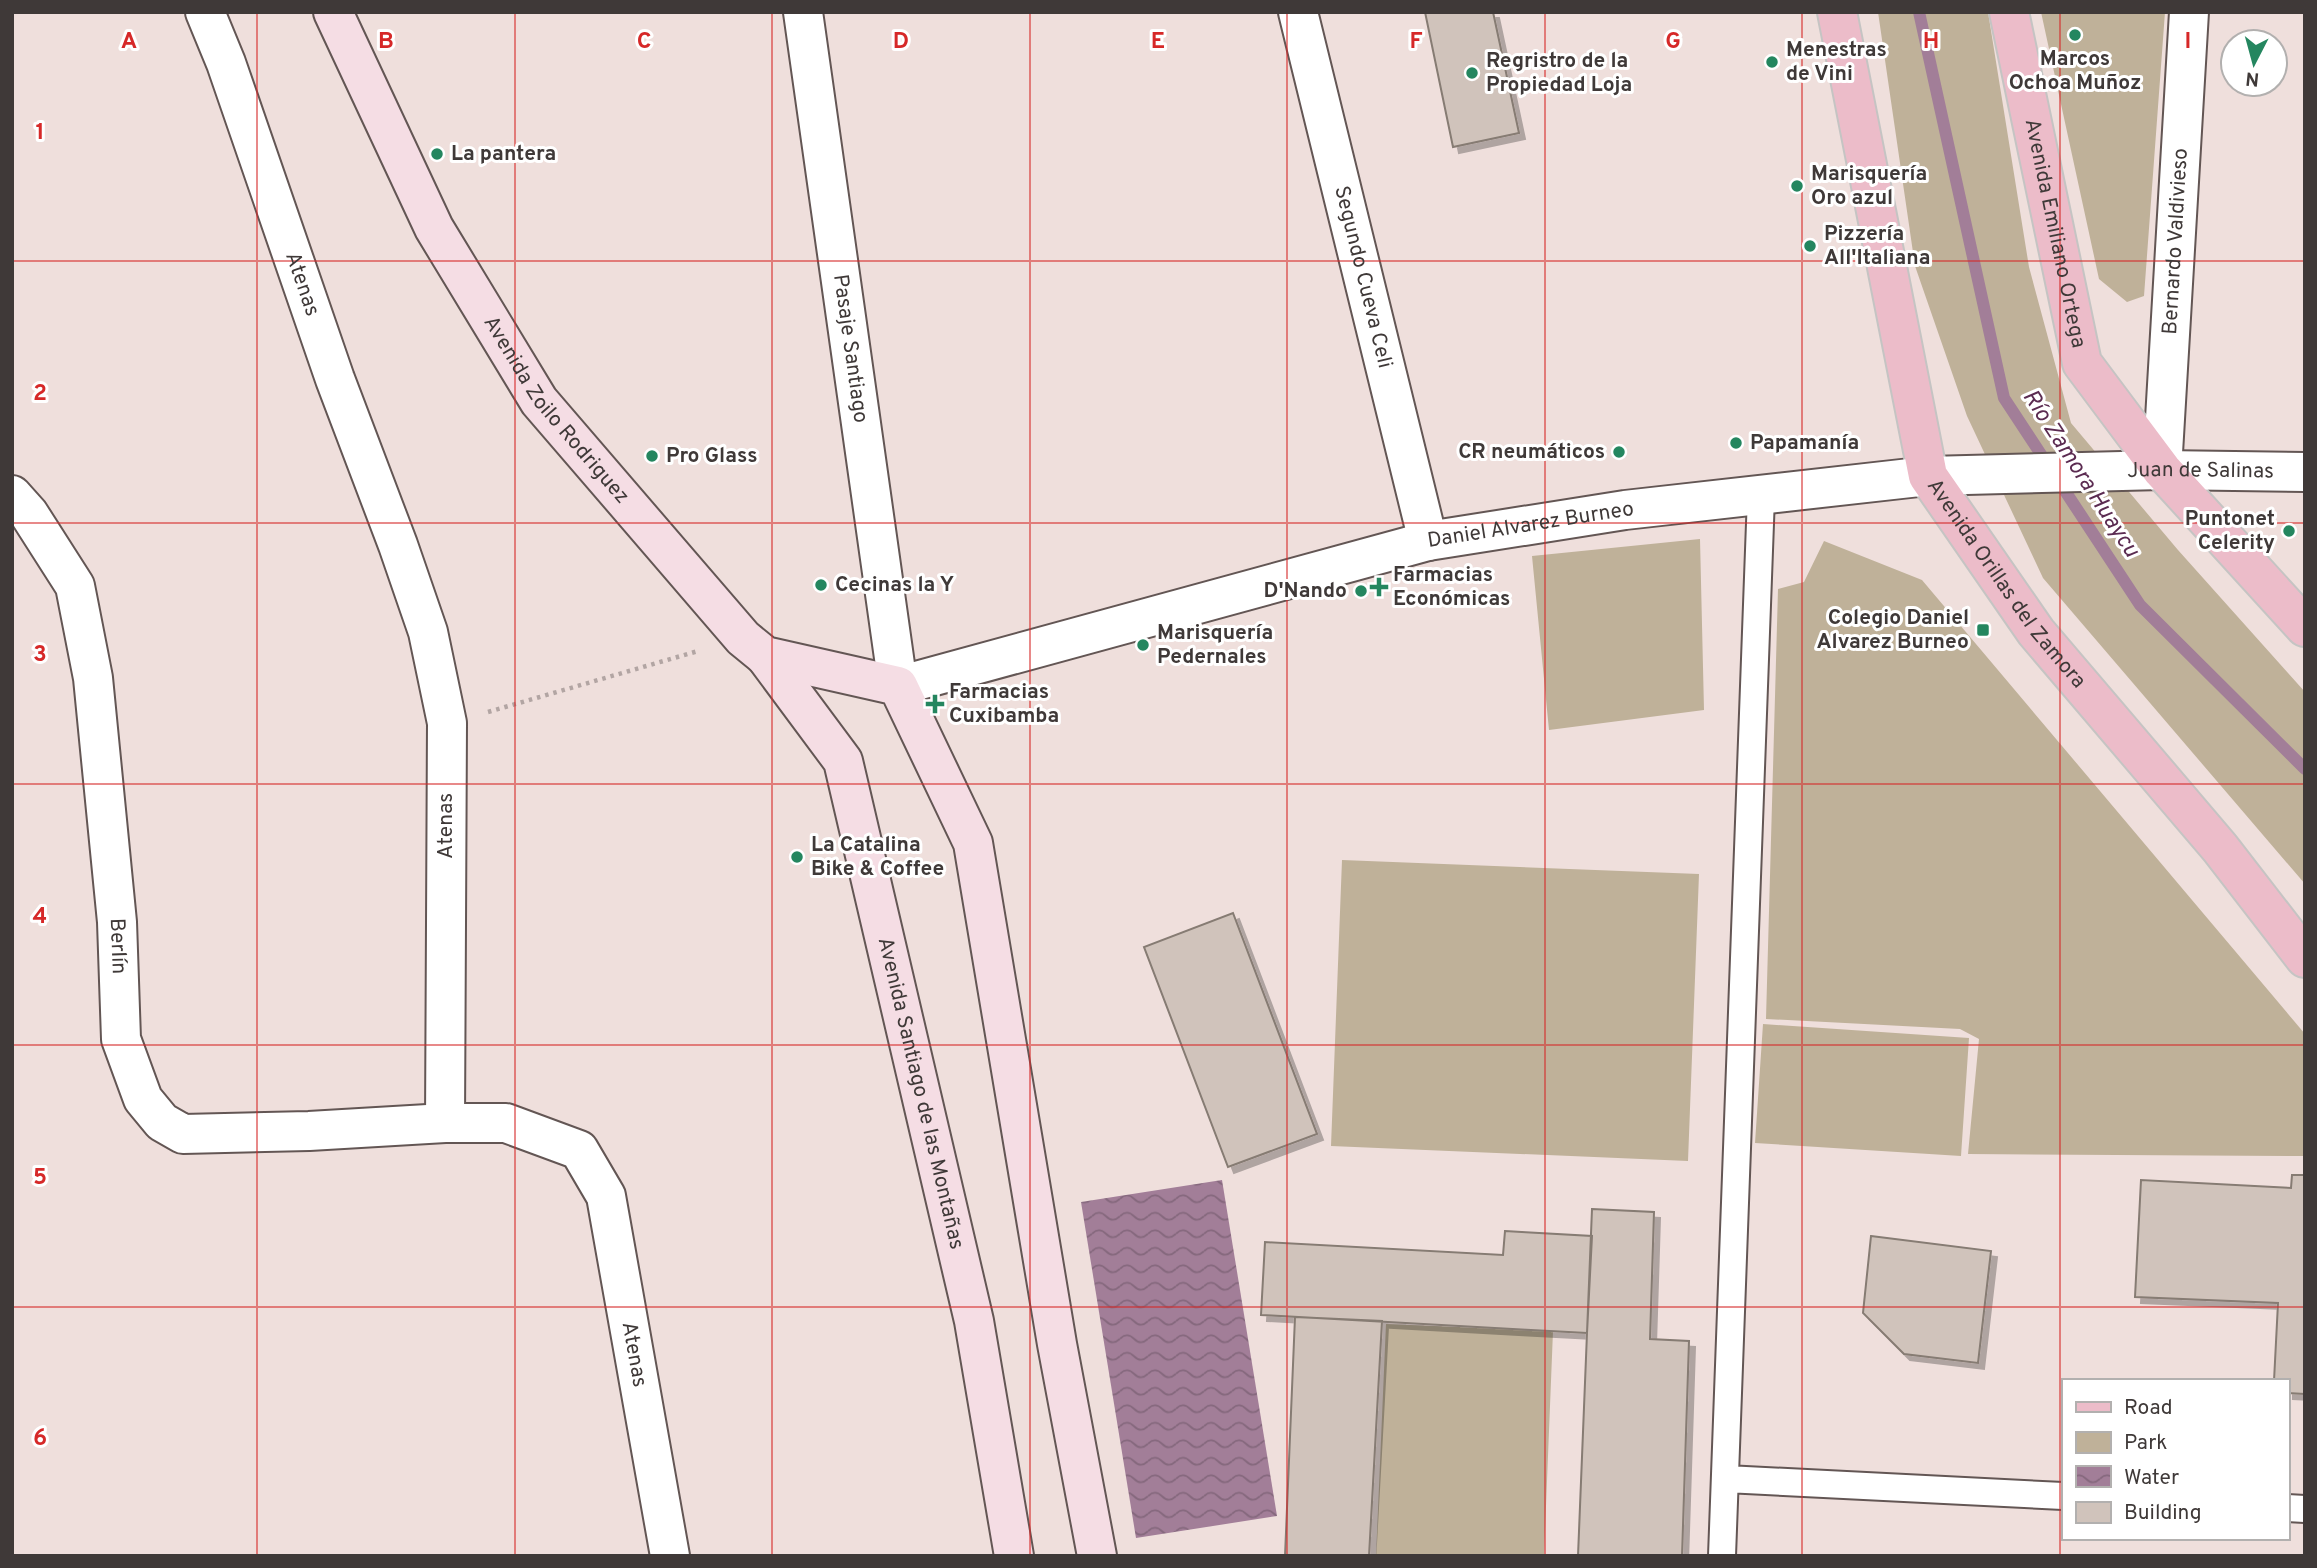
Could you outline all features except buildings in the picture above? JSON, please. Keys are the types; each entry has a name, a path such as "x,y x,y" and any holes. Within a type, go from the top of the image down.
{"main road":[{"name":"Avenida Zoilo Rodriguez","path":"333,12 434,228 539,401 754,647"},
{"name":"Avenida Orillas del Zamora","path":"1837,12 1928,476 2036,632 2220,848 2305,958"},
{"name":"Avenida Emiliano Ortega","path":"2009,12 2082,363 2162,470 2305,627"},
{"path":"754,647 898,686 973,843 1057,1344 1097,1556"},
{"name":"Avenida Santiago de las Montañas","path":"754,647 843,761 974,1321 1014,1556"}],"street":[{"name":"Atenas","path":"205,12 226,63 335,379 428,632 447,723 445,1123 506,1123 579,1150 606,1196 670,1556"},
{"name":"Pasaje Santiago","path":"803,12 898,686"},
{"name":"Segundo Cueva Celi","path":"1298,12 1428,541"},
{"name":"Bernardo Valdivieso","path":"2162,470 2189,12"},
{"name":"Juan de Salinas","path":"1928,476 2162,470 2305,472"},
{"name":"Daniel Alvarez Burneo","path":"898,686 1428,541 1625,510 1928,476"},
{"name":"Berlín","path":"12,495 29,514 75,586 93,678 117,922 121,1039 143,1100 162,1122 183,1134 309,1131 445,1123"}],"lane":[{"path":"1722,1556 1761,496"},
{"path":"1726,1479 2062,1496"}],"path":[{"path":"447,723 754,647"}],"green space":[{"path":"1878,12 1988,12 2029,267 2071,423 2178,550 2305,692 2305,884 2043,578 1967,416 1915,266"},
{"path":"2041,12 2165,12 2144,296 2127,302 2099,279"},
{"path":"1700,539 1704,710 1549,730 1532,556"},
{"path":"1824,541 1922,580 2305,1034 2305,1156 1968,1154 1979,1039 1960,1029 1766,1019 1778,589 1804,582"},
{"path":"1342,860 1699,874 1688,1161 1331,1146"},
{"path":"1763,1024 1969,1038 1961,1156 1755,1143"},
{"path":"1386,1324 1553,1331 1544,1556 1376,1556"}],"water":[{"path":"1222,1180 1277,1516 1136,1538 1081,1202"}],"waterway":[{"name":"Río Zamora Huaycu","path":"1919,12 2004,398 2140,605 2305,769"}],"place":[{"name":"Marcos Ochoa Muñoz","path":"2075,35"},
{"name":"Menestras de Vini","path":"1772,62"},
{"name":"Regristro de la Propiedad Loja","path":"1472,73"},
{"name":"La pantera","path":"437,154"},
{"name":"Marisquería Oro azul","path":"1797,186"},
{"name":"Pizzería All'Italiana","path":"1810,246"},
{"name":"Papamanía","path":"1736,443"},
{"name":"CR neumáticos","path":"1619,452"},
{"name":"Pro Glass","path":"652,456"},
{"name":"Puntonet Celerity","path":"2289,531"},
{"name":"Cecinas la Y","path":"821,585"},
{"name":"Farmacias Económicas","path":"1379,587"},
{"name":"D'Nando","path":"1361,591"},
{"name":"Colegio Daniel Alvarez Burneo","path":"1983,630"},
{"name":"Marisquería Pedernales","path":"1143,645"},
{"name":"Farmacias Cuxibamba","path":"935,704"},
{"name":"La Catalina Bike & Coffee","path":"797,857"}]}
